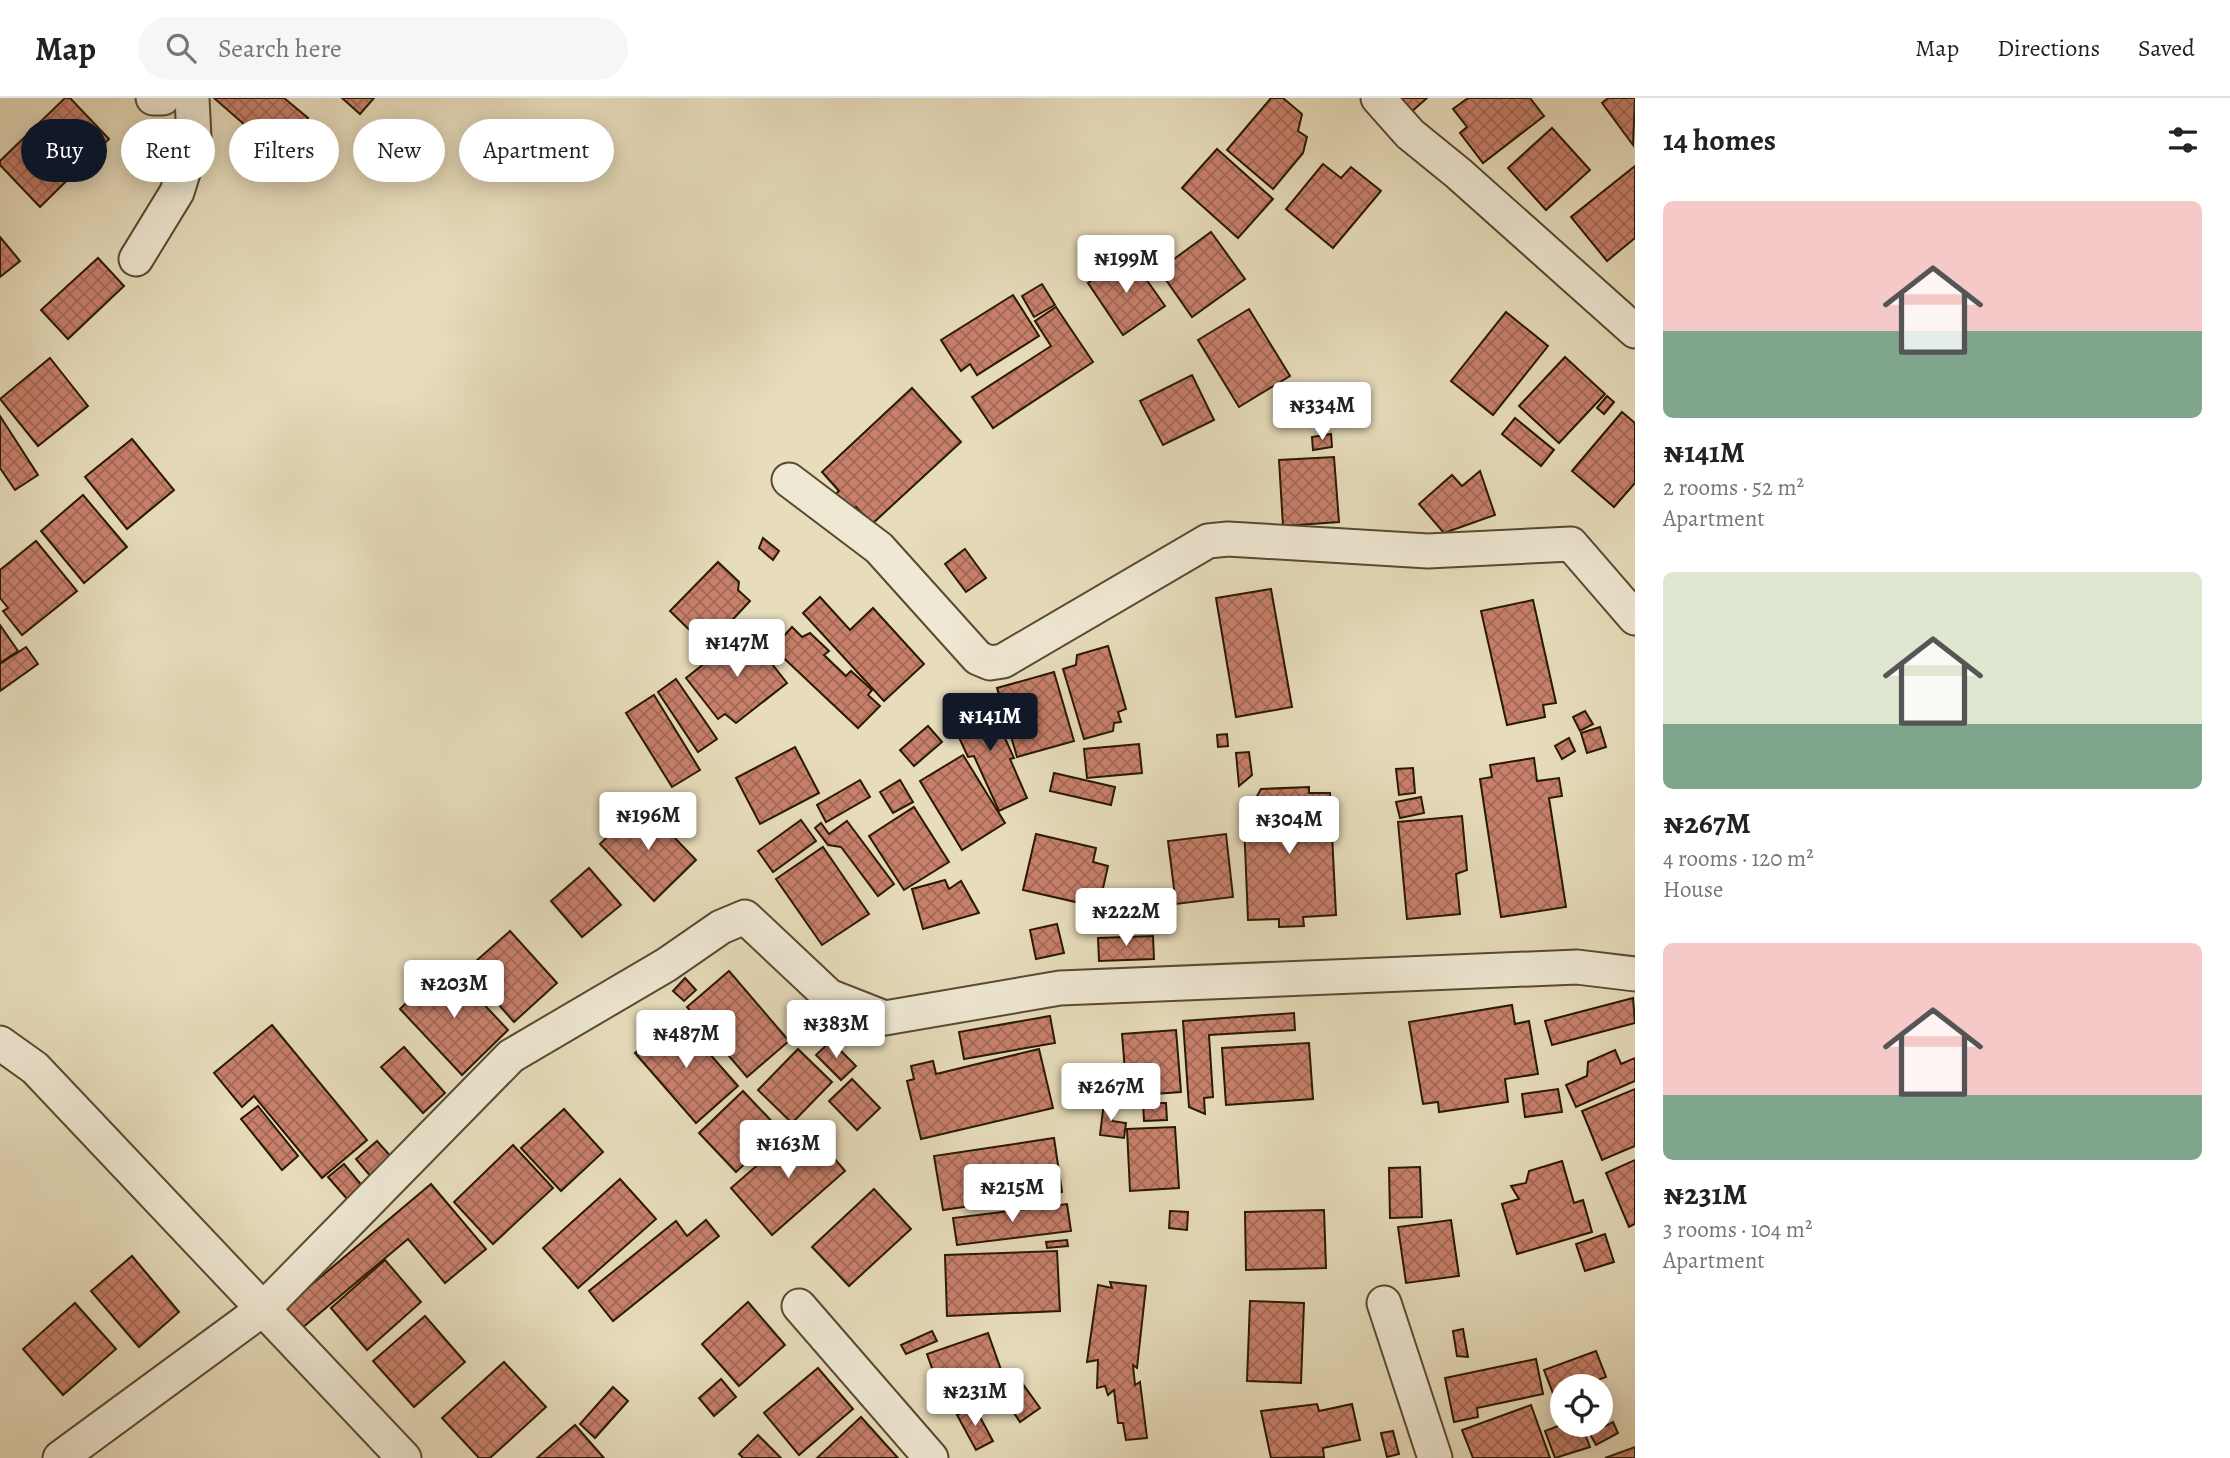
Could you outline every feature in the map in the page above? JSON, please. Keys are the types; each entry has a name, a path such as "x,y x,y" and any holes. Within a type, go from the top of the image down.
{"street":[{"path":"136,259 177,191 194,138 182,99 153,98"},
{"path":"1378,98 1410,134 1458,173 1635,331"},
{"path":"789,481 878,548 978,658 990,663 1003,661 1208,541 1228,539 1428,551 1572,544 1635,618"},
{"path":"60,1458 263,1309 511,1056 666,965 721,927 745,916 828,996 885,1018 1060,988 1577,967 1635,974"},
{"path":"0,1043 35,1068 404,1458"},
{"path":"1384,1303 1435,1458"},
{"path":"799,1306 931,1458"}],"building":[{"path":"65,98 70,98 90,119 43,119"},
{"path":"214,98 284,98 308,118 307,119 238,119"},
{"path":"342,98 374,98 360,114"},
{"path":"1271,98 1283,98 1302,114 1298,131 1307,137 1303,153 1273,189 1227,150"},
{"path":"1396,98 1427,98 1410,113"},
{"path":"1468,98 1530,98 1544,116 1483,163 1460,133 1467,127 1453,109"},
{"path":"1608,98 1635,98 1633,145 1602,103"},
{"path":"1552,128 1590,170 1546,210 1508,168"},
{"path":"21,141 21,182 65,182 40,207 0,165 0,161"},
{"path":"1217,149 1273,199 1238,238 1182,188"},
{"path":"1323,164 1341,178 1351,167 1381,191 1333,248 1286,209"},
{"path":"1635,166 1635,238 1607,261 1571,217"},
{"path":"1211,232 1245,279 1192,317 1159,270"},
{"path":"0,237 20,261 0,277"},
{"path":"1129,255 1165,306 1123,335 1088,283"},
{"path":"98,258 124,286 68,339 41,310"},
{"path":"1042,284 1055,305 1034,317 1022,296"},
{"path":"1013,295 1039,336 977,375 970,364 961,371 941,340"},
{"path":"1056,307 1093,362 993,428 972,397 1051,346 1035,321"},
{"path":"1249,309 1290,376 1239,407 1198,340"},
{"path":"1506,312 1548,346 1493,415 1451,381"},
{"path":"1565,357 1605,394 1559,443 1519,406"},
{"path":"50,358 88,406 38,446 0,399"},
{"path":"1192,375 1214,420 1163,445 1140,401"},
{"path":"912,388 961,442 872,524 856,507 849,514 833,496 839,491 822,472"},
{"path":"1607,396 1614,402 1604,414 1597,408"},
{"path":"1622,412 1635,423 1635,483 1614,507 1572,471"},
{"path":"0,416 38,475 15,490 0,468"},
{"path":"1515,418 1554,450 1541,466 1502,434"},
{"path":"1331,434 1332,447 1313,450 1312,437"},
{"path":"132,439 174,490 127,529 85,477"},
{"path":"1334,457 1339,522 1283,526 1279,460"},
{"path":"1480,471 1495,515 1444,533 1419,504 1452,475 1462,486"},
{"path":"83,495 127,547 84,583 41,531"},
{"path":"763,538 779,551 773,560 759,548"},
{"path":"36,541 77,591 22,635 3,611 8,608 0,598 0,570"},
{"path":"965,549 986,578 966,592 945,564"},
{"path":"718,562 739,582 738,590 750,601 707,647 670,611"},
{"path":"1271,589 1292,707 1236,717 1216,598"},
{"path":"820,597 850,630 873,608 924,664 884,701 803,613"},
{"path":"1533,600 1556,703 1543,705 1545,717 1507,725 1481,611"},
{"path":"0,625 18,651 0,663"},
{"path":"792,627 802,637 810,633 829,651 824,655 846,676 851,671 872,690 868,695 880,706 858,728 773,648"},
{"path":"746,631 787,683 736,723 725,714 718,719 686,678"},
{"path":"1108,646 1126,709 1118,712 1121,722 1114,723 1113,731 1084,739 1063,669 1076,665 1077,655"},
{"path":"26,647 38,664 0,691 0,664"},
{"path":"1054,672 1074,741 1017,757 997,688"},
{"path":"676,679 717,739 698,752 658,692"},
{"path":"654,695 700,770 672,787 626,713"},
{"path":"988,701 1014,758 1010,759 1027,798 999,811 974,756 968,757 950,718"},
{"path":"1585,711 1593,724 1580,731 1573,717"},
{"path":"928,726 942,742 914,766 900,750"},
{"path":"1600,727 1606,747 1587,753 1581,733"},
{"path":"1227,734 1228,746 1218,747 1217,735"},
{"path":"1569,738 1575,751 1562,759 1555,746"},
{"path":"1139,744 1142,773 1087,778 1084,749"},
{"path":"795,747 819,793 760,824 736,778"},
{"path":"1249,752 1252,775 1239,786 1236,753"},
{"path":"963,755 1005,823 962,850 920,781"},
{"path":"1534,758 1537,781 1559,778 1562,796 1549,798 1566,907 1501,917 1480,779 1492,777 1490,765"},
{"path":"1413,768 1415,793 1399,795 1396,769"},
{"path":"1054,773 1115,787 1111,805 1050,791"},
{"path":"860,780 870,797 826,822 817,805"},
{"path":"900,780 913,802 893,813 880,792"},
{"path":"1309,787 1309,793 1330,793 1336,915 1303,917 1304,926 1279,927 1279,919 1248,920 1243,798 1256,798 1261,789"},
{"path":"1421,797 1424,813 1400,818 1396,802"},
{"path":"642,804 696,860 654,901 600,844"},
{"path":"914,807 949,862 904,890 869,836"},
{"path":"1462,816 1467,870 1456,874 1460,914 1407,919 1398,822"},
{"path":"801,820 816,841 773,872 758,851"},
{"path":"847,821 894,884 878,896 841,847 828,845 815,828 821,823 829,834"},
{"path":"1036,834 1096,848 1093,862 1108,866 1101,897 1086,893 1080,903 1023,890"},
{"path":"1226,834 1233,897 1176,904 1168,841"},
{"path":"823,847 869,914 822,945 776,879"},
{"path":"589,868 621,905 582,937 551,901"},
{"path":"945,880 949,889 961,881 979,913 923,929 912,889"},
{"path":"1057,924 1064,953 1036,959 1030,930"},
{"path":"510,931 557,983 514,1022 467,969"},
{"path":"1153,936 1154,959 1099,961 1098,938"},
{"path":"446,964 508,1030 462,1075 400,1009"},
{"path":"729,971 789,1041 747,1077 687,1007"},
{"path":"685,978 696,990 684,1001 673,991"},
{"path":"1633,998 1635,1023 1552,1045 1545,1021"},
{"path":"1512,1005 1515,1024 1529,1021 1538,1074 1505,1079 1508,1102 1439,1112 1438,1102 1423,1104 1409,1022"},
{"path":"1294,1013 1295,1030 1209,1035 1213,1097 1204,1098 1205,1114 1189,1107 1183,1021"},
{"path":"676,1016 738,1086 696,1123 635,1053"},
{"path":"1050,1016 1055,1043 964,1059 959,1032"},
{"path":"272,1025 367,1140 322,1178 254,1096 242,1107 214,1073"},
{"path":"1176,1030 1181,1092 1127,1096 1122,1034"},
{"path":"831,1041 856,1066 841,1080 816,1055"},
{"path":"1309,1043 1313,1099 1226,1105 1222,1048"},
{"path":"404,1047 445,1093 423,1113 381,1067"},
{"path":"798,1049 832,1082 792,1123 758,1090"},
{"path":"1039,1049 1053,1108 921,1139 907,1081 914,1079 911,1066 933,1061 936,1074"},
{"path":"1615,1050 1621,1064 1635,1058 1635,1081 1576,1107 1566,1085 1587,1076 1588,1062"},
{"path":"852,1079 880,1108 857,1130 829,1101"},
{"path":"1558,1089 1562,1112 1525,1117 1522,1094"},
{"path":"1635,1089 1635,1146 1602,1160 1582,1111"},
{"path":"743,1091 780,1130 736,1172 699,1133"},
{"path":"1104,1102 1115,1103 1112,1121 1126,1123 1124,1138 1100,1135"},
{"path":"1143,1103 1166,1103 1167,1120 1144,1121"},
{"path":"258,1106 298,1156 282,1170 241,1119"},
{"path":"564,1109 603,1152 561,1191 521,1148"},
{"path":"805,1124 845,1171 772,1235 731,1188"},
{"path":"1175,1127 1179,1188 1130,1191 1127,1129"},
{"path":"1054,1138 1062,1192 943,1210 934,1156"},
{"path":"377,1141 393,1159 372,1178 356,1159"},
{"path":"513,1145 553,1188 493,1244 454,1202"},
{"path":"1635,1160 1635,1224 1629,1227 1606,1173"},
{"path":"1562,1161 1574,1203 1583,1200 1592,1232 1517,1254 1502,1204 1519,1199 1511,1186 1526,1183 1529,1171"},
{"path":"344,1164 363,1187 348,1200 328,1177"},
{"path":"1420,1167 1422,1217 1390,1218 1389,1168"},
{"path":"620,1179 656,1219 578,1288 543,1248"},
{"path":"431,1184 486,1249 445,1283 408,1239 302,1328 285,1307"},
{"path":"874,1189 911,1229 849,1286 812,1247"},
{"path":"1067,1204 1071,1231 957,1245 953,1218"},
{"path":"1324,1210 1326,1268 1246,1270 1245,1212"},
{"path":"1170,1211 1188,1212 1187,1230 1169,1228"},
{"path":"706,1220 719,1236 613,1321 589,1291 676,1221 687,1236"},
{"path":"1451,1220 1459,1276 1406,1283 1398,1227"},
{"path":"1605,1234 1614,1262 1585,1271 1576,1244"},
{"path":"1067,1240 1068,1246 1047,1248 1046,1242"},
{"path":"1057,1251 1060,1311 947,1316 945,1255"},
{"path":"132,1256 179,1312 139,1347 91,1291"},
{"path":"385,1260 421,1302 367,1350 331,1308"},
{"path":"1110,1282 1146,1286 1137,1368 1133,1365 1135,1385 1140,1382 1147,1438 1126,1440 1123,1423 1118,1423 1114,1390 1108,1395 1105,1386 1097,1388 1098,1360 1087,1362 1098,1285 1112,1288"},
{"path":"1250,1301 1304,1303 1301,1383 1247,1381"},
{"path":"748,1302 785,1345 739,1386 702,1344"},
{"path":"75,1303 116,1349 63,1395 23,1349"},
{"path":"425,1316 465,1362 414,1407 373,1361"},
{"path":"1463,1329 1468,1357 1457,1356 1453,1331"},
{"path":"932,1331 937,1341 906,1354 901,1345"},
{"path":"988,1333 1006,1384 945,1405 927,1354"},
{"path":"1596,1351 1605,1374 1550,1374 1550,1386 1544,1370"},
{"path":"1536,1359 1543,1394 1477,1408 1478,1417 1454,1422 1445,1378"},
{"path":"504,1362 546,1407 490,1458 479,1458 442,1418"},
{"path":"818,1368 853,1409 799,1455 764,1413"},
{"path":"721,1379 736,1397 714,1416 699,1398"},
{"path":"1020,1380 1040,1408 1020,1422 1001,1394"},
{"path":"613,1387 628,1401 595,1438 580,1424"},
{"path":"1317,1404 1319,1411 1352,1404 1360,1440 1323,1448 1324,1457 1271,1458 1261,1411"},
{"path":"1531,1405 1550,1458 1473,1458 1462,1430"},
{"path":"974,1406 993,1441 976,1450 957,1415"},
{"path":"861,1417 898,1458 817,1458"},
{"path":"1613,1422 1618,1433 1613,1436"},
{"path":"575,1425 604,1458 537,1458"},
{"path":"1550,1429 1550,1437 1586,1437 1590,1447 1555,1458 1545,1431"},
{"path":"1393,1431 1399,1454 1387,1457 1381,1433"},
{"path":"758,1435 781,1458 743,1458 739,1454"},
{"path":"1592,1437 1611,1437 1596,1445"},
{"path":"1635,1447 1635,1458 1605,1458"}]}
